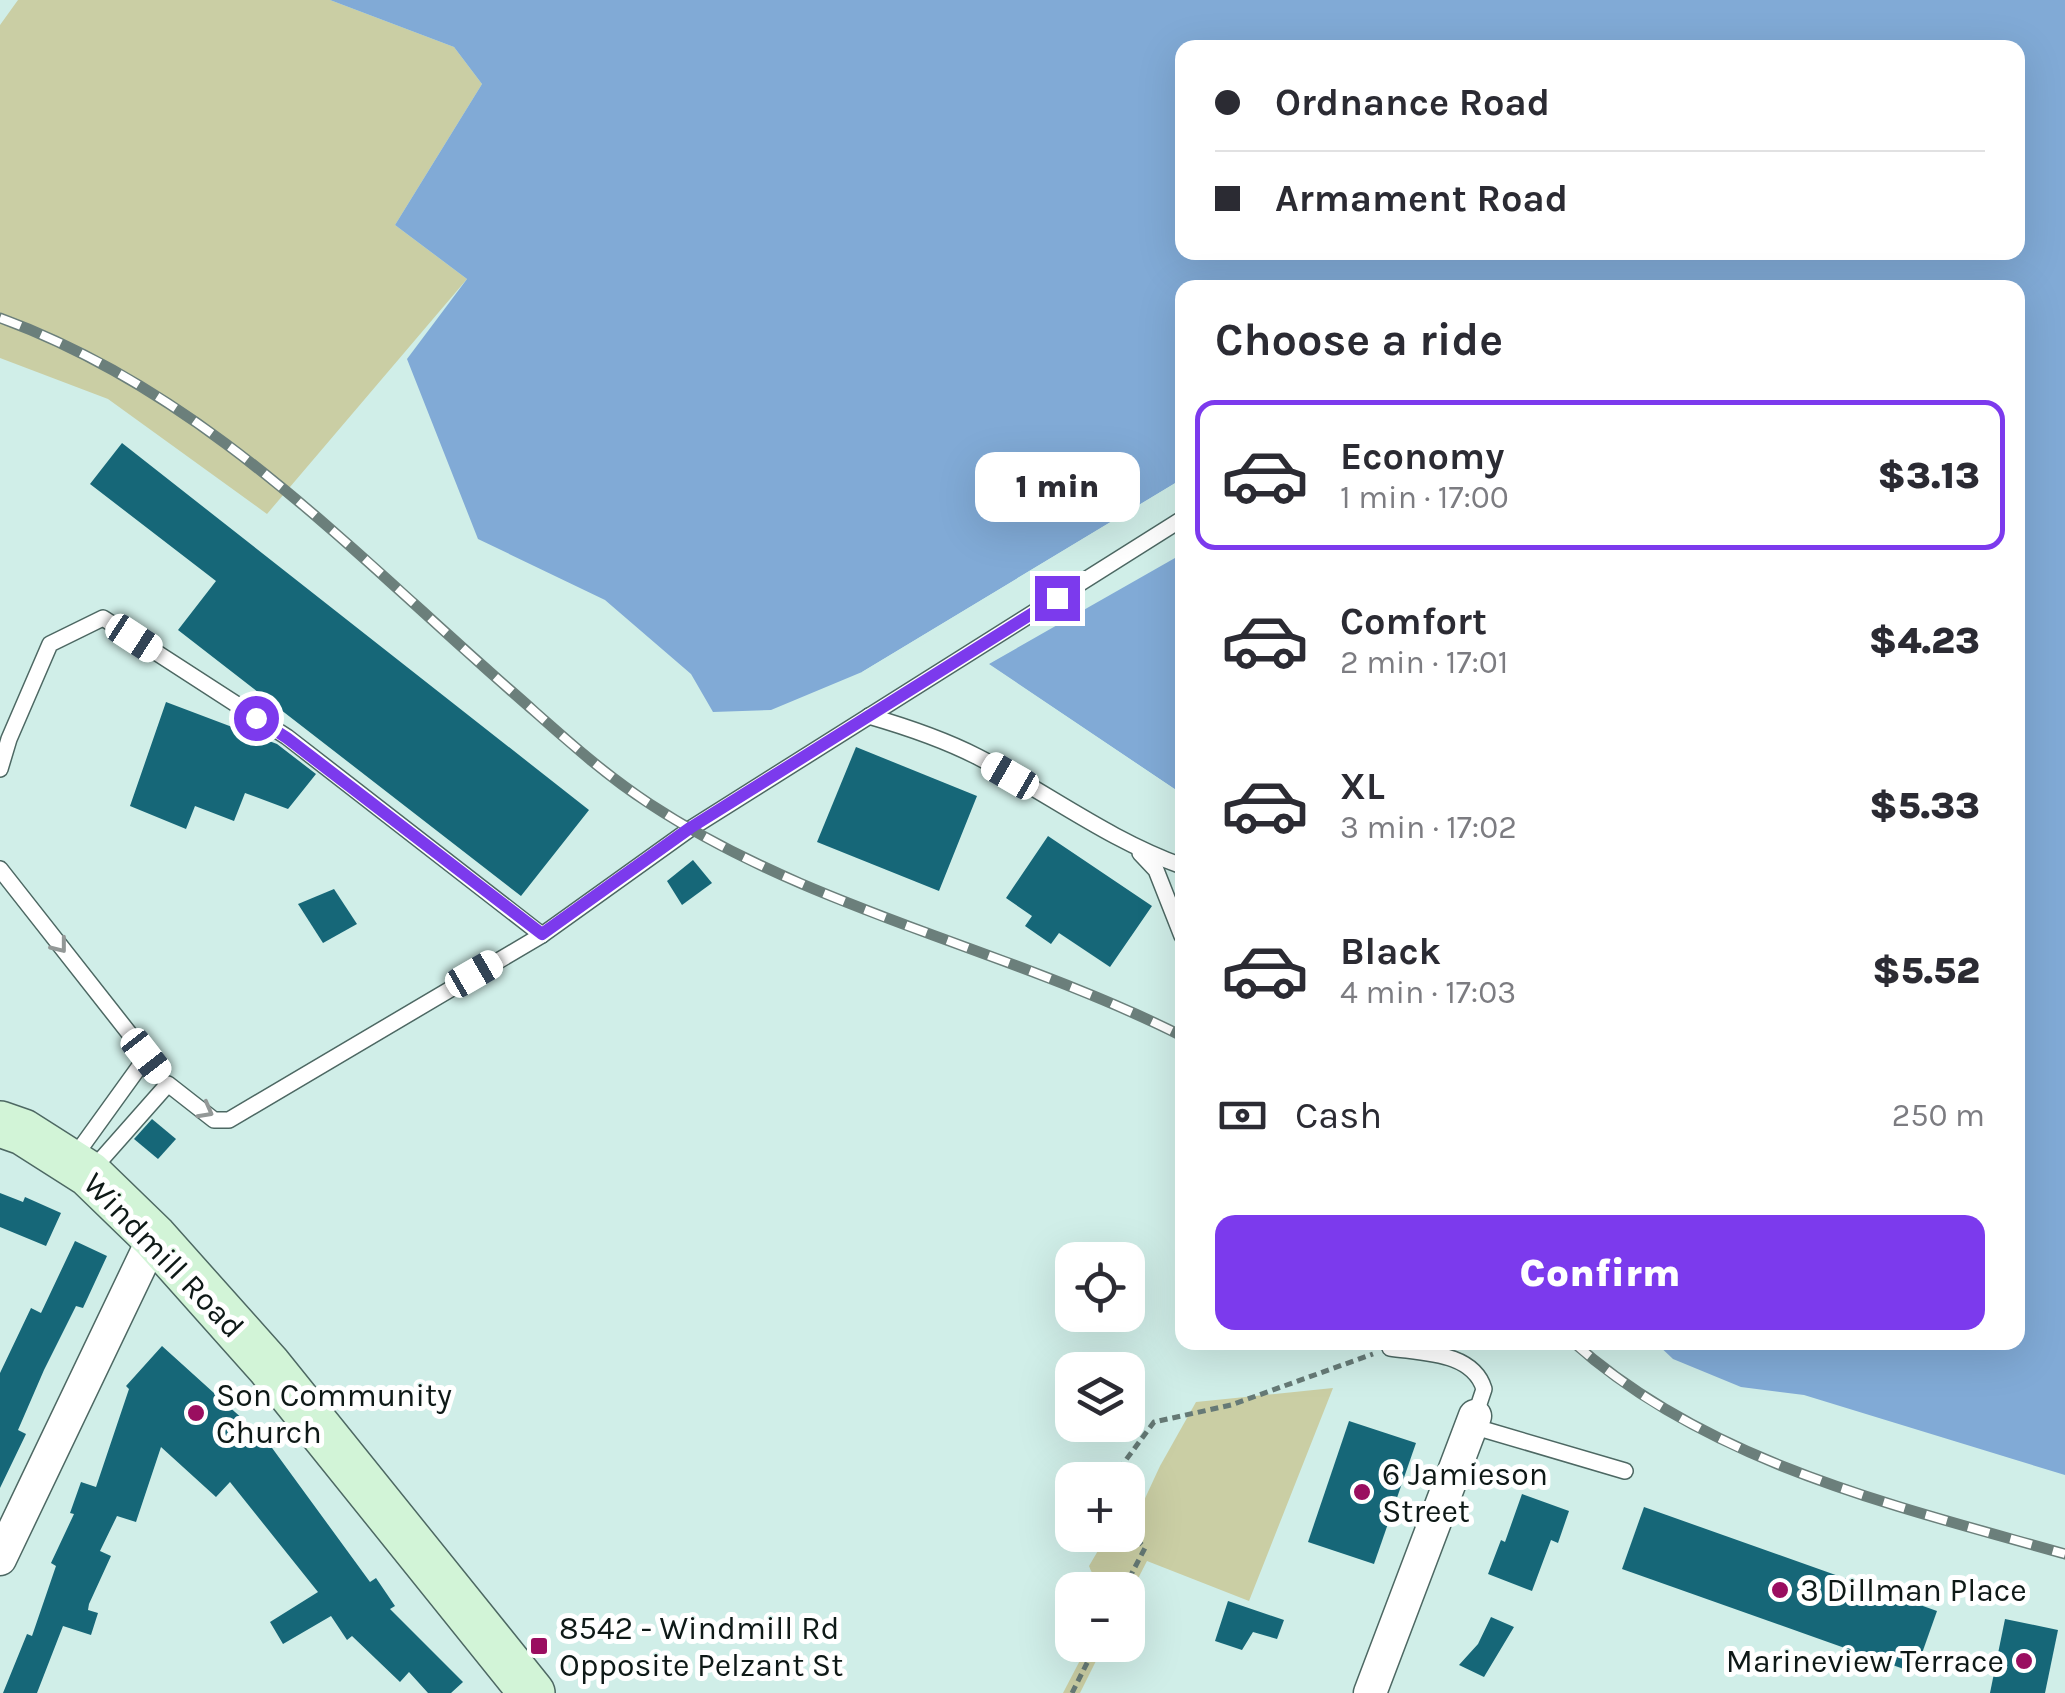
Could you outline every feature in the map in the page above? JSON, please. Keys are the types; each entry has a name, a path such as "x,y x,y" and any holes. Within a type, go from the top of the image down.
{"main road":[{"name":"Windmill Road","path":"0,1124 23,1132 80,1167 154,1237 269,1366 515,1685"}],"street":[{"path":"0,1559 154,1237"},
{"path":"1370,1693 1473,1421"}],"lane":[{"path":"0,869 168,1084 214,1120 229,1120 542,934 690,828 1175,523"},
{"path":"0,769 50,644 104,618 287,738 542,934"},
{"path":"869,716 930,734 978,757 1138,850 1175,863"},
{"path":"1138,850 1156,870 1175,918"},
{"path":"80,1167 146,1056"},
{"path":"80,1167 168,1084"},
{"path":"1403,1350 1450,1357 1477,1373 1484,1389 1473,1421 1625,1471"}],"path":[{"path":"1124,1462 1154,1422 1231,1405 1384,1350"},
{"path":"1072,1693 1088,1662"}],"green space":[{"path":"18,0 330,0 454,47 482,84 395,225 467,279 267,514 108,399 0,358 0,25"},
{"path":"1333,1388 1249,1601 1147,1561 1141,1572 1092,1572 1089,1566 1097,1552 1145,1552 1145,1498 1196,1402"},
{"path":"1079,1662 1096,1662 1080,1693 1063,1693"}],"water":[{"path":"330,0 2065,0 2065,1475 1804,1395 1741,1387 1673,1359 1663,1350 2025,1350 2025,280 1175,280 1175,483 862,672 771,710 713,712 691,674 605,600 478,539 407,359 467,279 395,225 482,84 454,47"},
{"path":"1175,556 1175,789 988,664"}],"pier":[{"path":"1175,483 1175,489 893,661 866,675 862,672"},
{"path":"1175,551 1175,558 989,664 1175,789 1175,794 983,664"}],"building":[{"path":"122,443 589,810 521,896 178,630 216,581 90,484"},
{"path":"166,702 277,744 316,774 288,809 245,793 234,821 195,806 186,829 130,806"},
{"path":"856,747 977,796 939,891 817,842"},
{"path":"1048,836 1152,906 1110,967 1059,933 1051,944 1025,926 1032,916 1006,898"},
{"path":"693,860 712,883 682,905 667,881"},
{"path":"334,889 357,924 323,943 298,904"},
{"path":"152,1119 176,1139 158,1159 134,1139"},
{"path":"0,1193 23,1202 25,1197 61,1213 46,1246 0,1227"},
{"path":"75,1241 107,1256 83,1308 76,1306 44,1370 18,1430 26,1434 0,1488 0,1373 31,1308 41,1313"},
{"path":"162,1346 267,1441 370,1582 376,1578 395,1606 390,1609 463,1682 451,1693 428,1693 409,1672 400,1682 352,1636 347,1640 331,1616 283,1644 270,1622 318,1592 230,1482 216,1497 161,1447 136,1522 117,1516 100,1551 111,1556 89,1604 88,1610 98,1613 91,1635 63,1626 37,1693 3,1693 27,1634 32,1636 56,1566 51,1563 74,1514 70,1513 81,1482 96,1487 129,1389 126,1386"},
{"name":"6 Jamieson Street","path":"1349,1421 1416,1443 1374,1564 1308,1542"},
{"path":"1522,1494 1569,1511 1558,1543 1551,1540 1532,1591 1488,1574 1501,1540 1505,1542"},
{"name":"3 Dillman Place","path":"1644,1507 1937,1611 1915,1673 1622,1569"},
{"path":"1228,1601 1284,1620 1277,1639 1253,1632 1242,1650 1215,1641"},
{"path":"1491,1617 1514,1627 1484,1677 1459,1665 1478,1644"},
{"name":"Marineview Terrace","path":"2005,1619 2058,1630 2045,1693 1990,1693"}],"railway":[{"path":"0,318 74,350 144,388 209,431 332,530 578,749 650,804 778,873 1049,978 1175,1033"},
{"path":"1583,1350 1626,1384 1743,1450 1871,1498 2065,1554"}],"place":[{"name":"Son Community Church","path":"196,1413"},
{"name":"6 Jamieson Street","path":"1362,1492"},
{"name":"3 Dillman Place","path":"1780,1590"},
{"name":"8542 - Windmill Rd Opposite Pelzant St","path":"539,1646"},
{"name":"Marineview Terrace","path":"2024,1661"}],"route":[{"path":"256,718 542,934 690,828 1057,598"}]}
